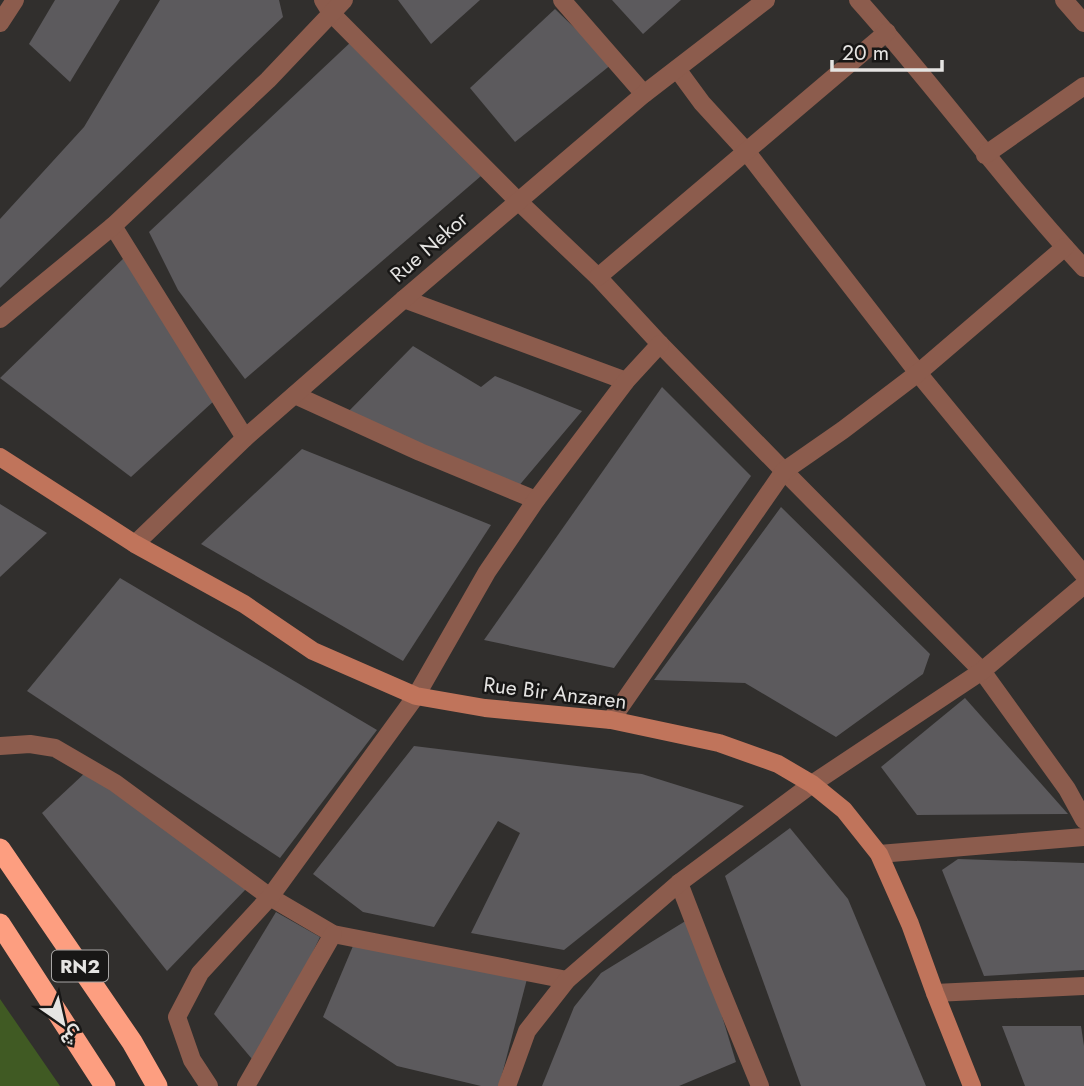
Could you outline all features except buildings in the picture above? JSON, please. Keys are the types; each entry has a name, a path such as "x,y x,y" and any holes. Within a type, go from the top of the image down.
{"highway":[{"name":"RN2","path":"0,849 132,1042 157,1086"},
{"name":"RN2","path":"0,924 105,1086"}],"street":[{"path":"0,23 15,0"},
{"path":"562,0 644,94"},
{"name":"Rue Nekor","path":"135,544 245,438 404,299 644,94 766,0"},
{"path":"858,0 887,32 985,155 1084,268"},
{"path":"0,319 113,226 268,80 333,4 518,201 598,277 783,471 982,671 1068,789 1084,820"},
{"path":"598,277 887,32"},
{"path":"677,69 702,103 746,151 918,373 1084,575"},
{"path":"985,155 1084,86"},
{"path":"113,226 245,438"},
{"path":"611,720 783,471 918,373 1065,247"},
{"path":"404,299 626,381"},
{"path":"209,1086 192,1060 177,1017 200,973 270,897 416,696 487,572 536,500 626,381 660,344"},
{"path":"295,395 420,452 536,500"},
{"name":"Rue Bir Anzaren","path":"0,457 135,544 244,604 313,652 416,696 485,708 611,720 719,743 778,764 812,784 844,810 880,854 972,1086"},
{"path":"507,1086 527,1031 567,980 679,883 812,784 982,671 1084,584"},
{"path":"0,746 30,744 55,748 115,783 270,897 332,934 567,980"},
{"path":"880,854 1084,837"},
{"path":"679,883 753,1084"},
{"path":"246,1086 332,934"},
{"path":"935,993 1084,986"}],"green space":[{"path":"0,999 60,1086 0,1086"}]}
